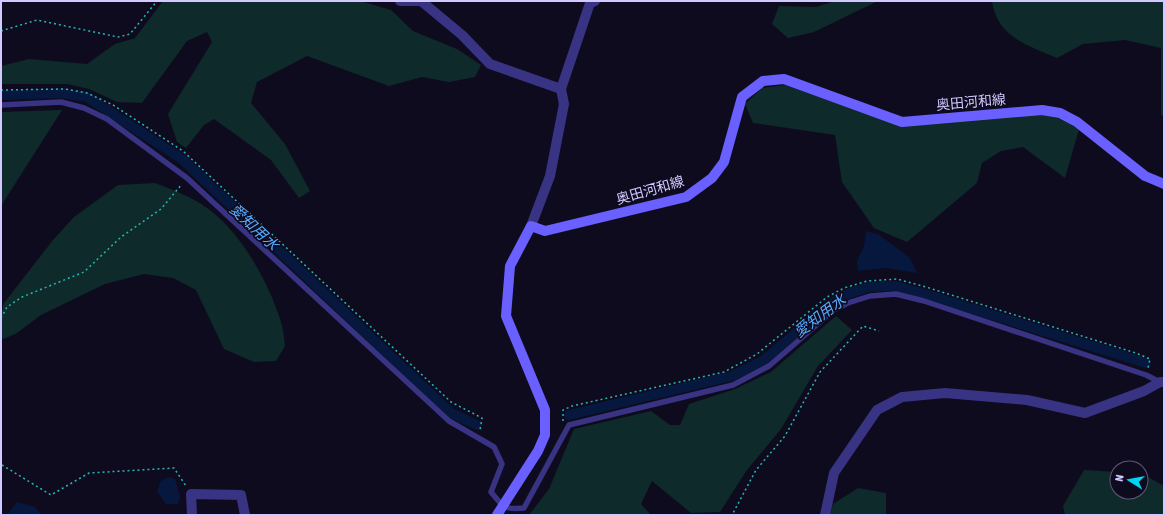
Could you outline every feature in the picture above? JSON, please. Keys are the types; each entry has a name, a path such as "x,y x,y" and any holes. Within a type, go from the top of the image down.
{"main road":[{"name":"奥田河和線","path":"531,226 545,232 686,197 712,178 724,162 742,97 763,81 784,80 902,122 1042,110 1060,113 1077,122 1145,176 1164,184"},
{"path":"497,515 538,451 545,435 545,410 506,316 510,266 531,226"}],"street":[{"path":"400,1 421,1 462,35 490,64 561,89"},
{"path":"531,226 550,176 564,104 561,89 592,2"},
{"path":"824,515 834,474 877,410 902,397 945,393 1026,400 1085,413 1144,391 1162,382"},
{"path":"192,515 191,494 240,494 245,515"}],"lane":[{"path":"1,104 62,102 84,108 108,119 187,178 449,421 494,447 502,464 491,492 502,506 510,510 524,508 569,425 733,385 769,366 834,310 848,303 870,296 896,294 924,301 1146,375 1162,382"}],"path":[{"path":"1,32 37,20 118,37 130,34 157,1"},
{"path":"1,318 7,307 22,297 84,272 121,237 161,209 187,178"},
{"path":"569,425 564,422 563,410 572,406 724,372 757,354 827,297 844,288 867,281 897,279 1136,353 1150,359 1146,375"},
{"path":"739,515 732,514 756,470 785,436 820,372 863,326 879,331"},
{"path":"1,460 2,465 51,495 89,473 174,468 191,494"}],"green space":[{"path":"163,1 360,1 391,10 413,31 457,49 481,65 475,77 449,82 422,77 389,86 307,56 257,82 251,103 285,144 310,191 299,198 271,160 214,119 204,125 186,148 177,142 168,114 212,42 207,32 187,41 142,103 117,102 89,89 67,84 1,84 1,66 29,59 87,64 115,44 135,38"},
{"path":"835,1 878,1 814,32 788,38 772,24 779,6 816,7"},
{"path":"986,1 1164,1 1164,116 1161,115 1161,48 1125,40 1083,44 1057,58 1016,39 1001,24 995,14 992,2"},
{"path":"785,85 900,126 1040,113 1058,118 1079,129 1065,178 1023,147 1001,151 982,163 977,183 907,242 874,228 842,182 835,135 753,123 745,104 762,88"},
{"path":"62,110 1,206 1,112"},
{"path":"155,183 188,197 207,208 231,230 241,243 260,273 275,304 281,322 285,346 276,361 254,362 224,349 196,290 173,278 144,274 105,284 41,315 17,333 4,339 1,338 1,313 4,303 53,240 74,217 118,185"},
{"path":"836,316 852,330 818,366 781,429 747,470 720,512 691,513 652,481 641,504 651,515 529,515 549,489 574,429 651,411 670,425 680,425 689,404 735,389 771,372"},
{"path":"1084,470 1109,472 1109,500 1149,500 1149,478 1164,486 1164,515 1065,515 1063,506"},
{"path":"858,488 886,493 886,515 830,515 833,504"}],"water":[{"path":"866,231 878,234 910,258 917,273 885,268 858,271 857,261 864,247"},
{"path":"169,477 175,479 180,497 178,504 166,504 157,491 161,481"},
{"path":"17,502 35,507 42,515 7,515"}],"waterway":[{"name":"愛知用水","path":"1,95 62,93 87,97 182,159 451,413 477,425"},
{"name":"愛知用水","path":"569,415 732,376 763,361 829,305 842,296 868,287 896,286 1146,363"}]}
